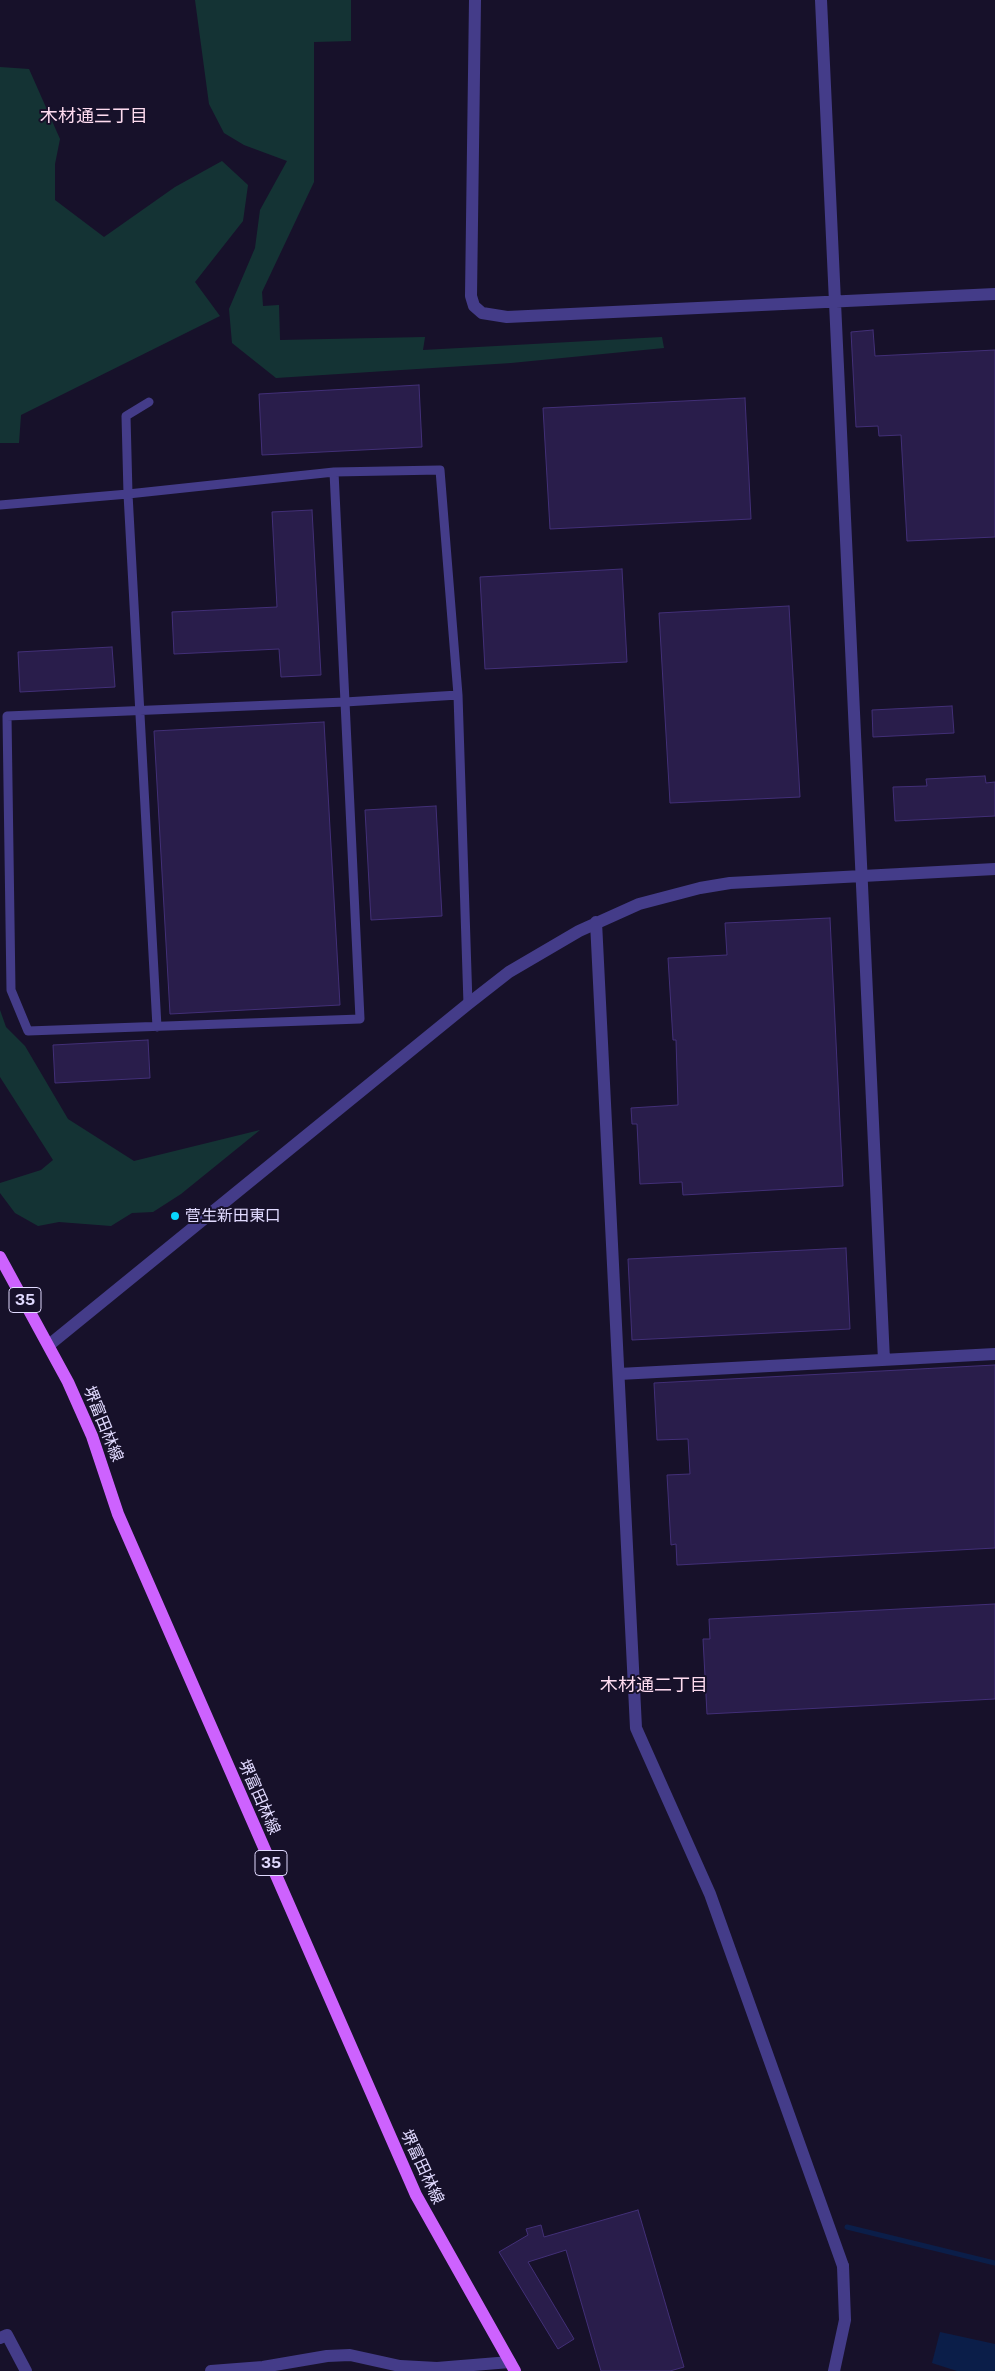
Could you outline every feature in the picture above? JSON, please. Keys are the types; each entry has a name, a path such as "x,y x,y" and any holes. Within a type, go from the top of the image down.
{"main road":[{"name":"堺富田林線","path":"0,1257 49,1345 92,1436 118,1514 403,2166 434,2229 512,2366"}],"street":[{"path":"475,0 471,291 474,306 482,313 507,317 995,294"},
{"path":"821,0 884,1360"},
{"path":"49,1345 509,972 543,950 596,922 639,904 700,888 758,880 995,869"},
{"path":"596,922 636,1728 710,1894 843,2266 845,2320 834,2371"},
{"path":"619,1374 995,1354"},
{"path":"0,2338 7,2335 26,2371"},
{"path":"211,2371 263,2368 328,2356 350,2355 400,2366 437,2368 512,2366"}],"lane":[{"path":"149,402 126,416 128,494 157,1026"},
{"path":"0,505 128,494 334,472 440,470 458,695 468,1004"},
{"path":"334,472 345,702 360,1019 28,1031 11,990 7,716 345,702 458,695"}],"green space":[{"path":"195,0 351,0 351,41 314,42 314,182 262,292 263,306 279,305 280,340 425,337 423,350 662,337 664,348 511,363 276,378 232,343 229,309 255,248 260,210 287,161 244,145 224,133 209,104"},
{"path":"0,67 29,69 60,139 55,164 55,200 104,237 175,187 222,161 248,185 243,221 195,282 220,316 21,415 19,443 0,443"},
{"path":"0,1010 6,1027 25,1046 68,1119 134,1161 260,1130 181,1194 153,1212 132,1213 111,1226 59,1222 38,1226 15,1213 0,1193 0,1183 41,1170 53,1160 0,1077"}],"water":[{"path":"940,2332 995,2344 995,2371 957,2371 932,2363"}],"building":[{"path":"873,330 875,356 995,350 995,537 907,541 901,435 879,436 878,426 856,427 851,332"},
{"path":"419,385 422,447 262,455 259,394"},
{"path":"745,398 751,519 550,529 543,408"},
{"path":"312,510 321,675 281,677 279,649 174,654 172,612 277,607 272,512"},
{"path":"622,569 627,662 485,669 480,577"},
{"path":"789,606 800,797 670,803 659,613"},
{"path":"112,647 115,687 20,692 18,652"},
{"path":"952,706 954,733 873,737 872,710"},
{"path":"324,722 340,1005 170,1014 154,731"},
{"path":"985,776 986,783 995,782 995,816 895,821 893,787 927,786 926,779"},
{"path":"436,806 442,916 371,920 365,810"},
{"path":"830,918 843,1186 683,1195 682,1182 640,1184 637,1124 632,1124 631,1108 678,1105 676,1040 673,1040 668,958 727,955 725,923"},
{"path":"148,1040 150,1078 55,1083 53,1045"},
{"path":"846,1248 850,1329 632,1340 628,1259"},
{"path":"995,1365 995,1548 677,1565 676,1544 671,1545 667,1475 690,1474 688,1439 657,1440 654,1383"},
{"path":"995,1604 995,1699 707,1714 703,1639 710,1639 709,1619"},
{"path":"638,2210 684,2367 670,2371 601,2371 566,2250 528,2262 574,2339 558,2349 499,2252 528,2235 526,2229 541,2225 544,2237"}],"waterway":[{"path":"847,2227 995,2263"}],"place":[{"name":"菅生新田東口","path":"175,1216"}],"district":[{"name":"木材通三丁目","path":"94,116"},
{"name":"木材通二丁目","path":"654,1685"}]}
